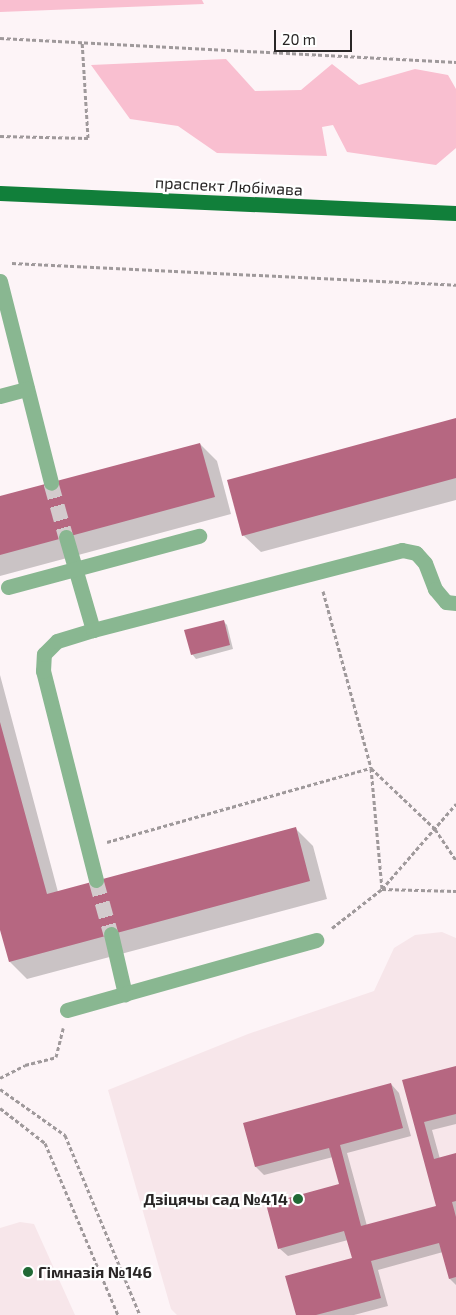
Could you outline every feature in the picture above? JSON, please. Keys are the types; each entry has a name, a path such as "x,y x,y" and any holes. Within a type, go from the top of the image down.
{"main road":[{"name":"праспект Любімава","path":"0,193 456,213"}],"lane":[{"path":"0,280 51,483"},
{"path":"0,396 27,389"},
{"path":"8,587 199,536"},
{"path":"66,537 93,630"},
{"path":"96,880 43,671 44,654 56,641 402,550 416,553 425,563 435,589 446,602 456,603"},
{"path":"111,934 125,994"},
{"path":"67,1010 316,940"}],"path":[{"path":"0,38 456,62"},
{"path":"0,136 88,138 82,41"},
{"path":"10,263 456,285"},
{"path":"317,571 371,768 382,890"},
{"path":"371,768 435,829 456,860"},
{"path":"87,848 371,768"},
{"path":"316,940 382,890 456,804"},
{"path":"382,890 456,891"},
{"path":"0,1078 25,1065 56,1057 67,1010"},
{"path":"0,1088 65,1135 140,1315"},
{"path":"0,1108 44,1143 118,1315"}],"shaded area":[{"path":"0,0 202,0 204,4 0,12"},
{"path":"226,59 255,91 301,90 332,64 359,85 415,69 448,75 456,89 456,148 436,165 347,152 333,125 322,127 327,156 217,153 178,126 130,119 91,65"},
{"name":"Дзіцячы сад №414","path":"442,932 456,938 456,1315 177,1315 171,1309 108,1090 248,1034 374,991 394,948 415,935"},
{"name":"Гімназія №146","path":"20,1222 34,1224 75,1315 0,1315 0,1228"}],"building":[{"path":"456,418 456,478 242,536 227,480"},
{"path":"200,443 215,497 0,555 0,496"},
{"path":"224,620 230,645 191,655 184,630"},
{"path":"0,722 47,894 296,827 310,881 9,962 0,930"},
{"path":"456,1066 456,1114 424,1122 434,1159 456,1153 456,1201 452,1202 456,1217 456,1277 449,1279 439,1243 371,1261 381,1298 316,1315 296,1315 285,1276 352,1258 344,1231 278,1249 266,1204 339,1184 329,1148 255,1167 243,1123 391,1083 403,1128 340,1145 361,1226 436,1206 402,1080"}],"tunnel":[{"path":"51,483 66,537"},
{"path":"96,880 111,934"}],"place":[{"name":"Дзіцячы сад №414","path":"298,1199"},
{"name":"Гімназія №146","path":"28,1272"}]}
